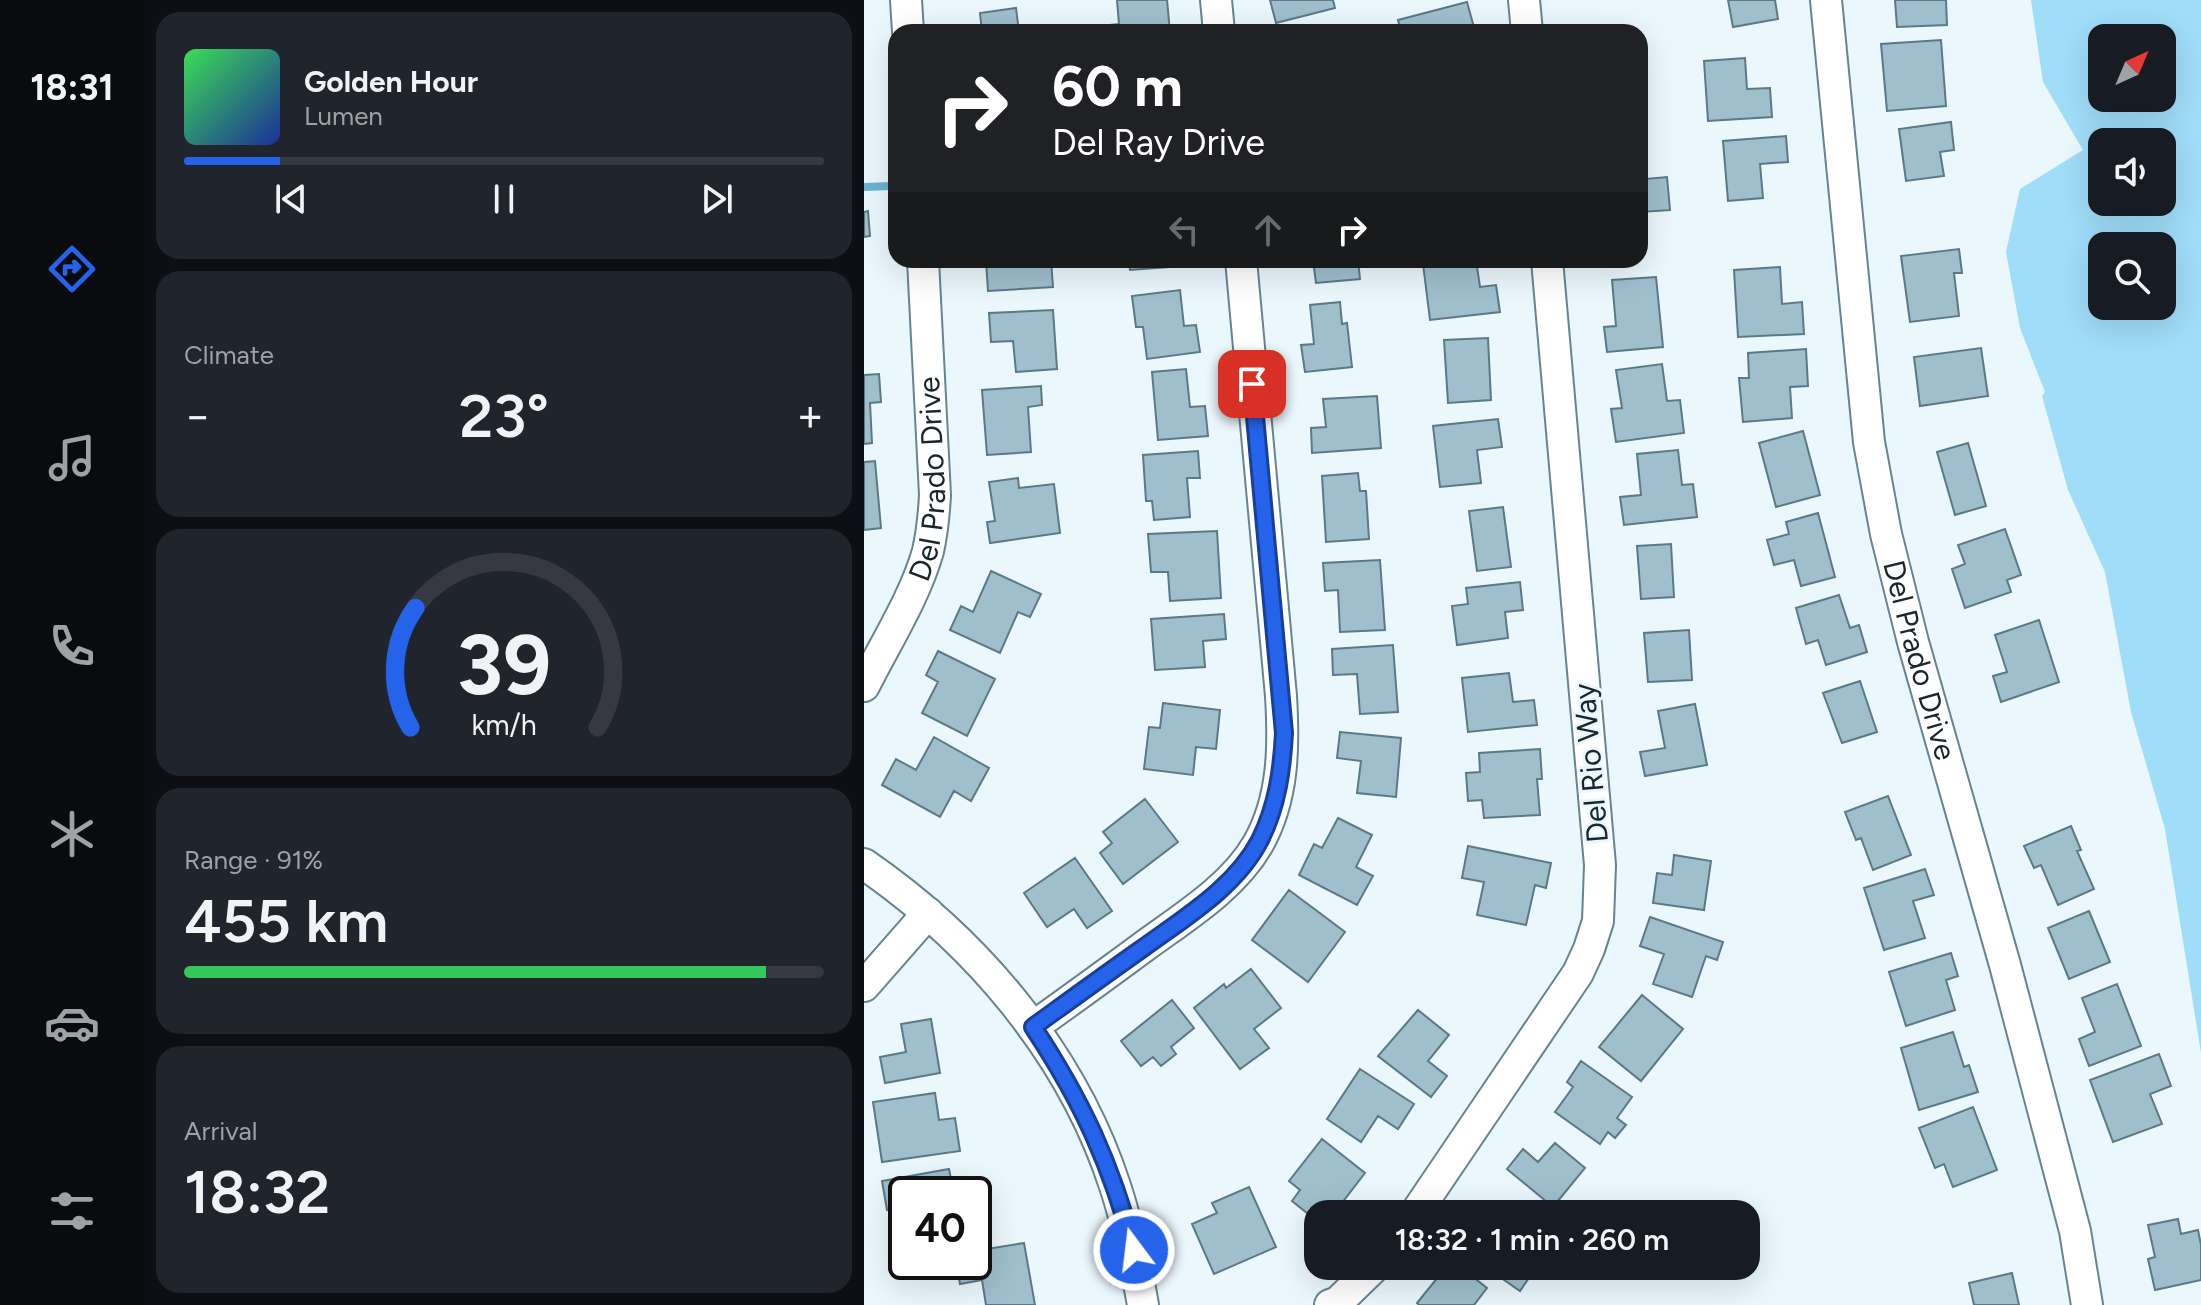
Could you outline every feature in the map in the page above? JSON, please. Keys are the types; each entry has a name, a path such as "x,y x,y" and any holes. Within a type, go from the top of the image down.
{"street":[{"path":"906,0 908,24"},
{"path":"1216,0 1218,24"},
{"path":"1524,0 1526,24"},
{"name":"Del Prado Drive","path":"1826,0 1869,442 1886,534 2067,1202 2087,1305"},
{"name":"Del Prado Drive","path":"864,686 916,581 933,523 935,495 923,268"},
{"path":"1033,1027 1211,897 1247,860 1259,842 1278,789 1283,721 1242,268"},
{"name":"Del Rio Way","path":"1425,1200 1564,996 1589,949 1598,921 1600,865 1548,268"},
{"path":"864,864 928,913 994,978 1033,1027 1070,1085 1102,1151 1130,1238 1143,1305"},
{"path":"864,986 928,913"},
{"path":"1336,1304 1361,1280"}],"shaded area":[{"path":"2031,0 2201,0 2201,1053 2165,829 2131,712 2105,572 2068,490 2042,396 2045,392 2020,328 2006,252 2020,189 2083,150 2043,82"}],"building":[{"path":"1117,0 1167,0 1169,24 1119,24"},
{"path":"1270,0 1333,0 1335,8 1276,23"},
{"path":"1728,0 1775,0 1778,19 1733,27"},
{"path":"1895,0 1946,0 1947,25 1897,27"},
{"path":"1467,2 1473,24 1399,24 1398,20"},
{"path":"1016,8 1018,24 981,24 980,13"},
{"path":"1941,40 1946,106 1887,111 1881,44"},
{"path":"1745,58 1747,89 1770,88 1772,117 1708,121 1704,61"},
{"path":"1951,122 1954,150 1940,152 1944,176 1906,181 1899,129"},
{"path":"1786,136 1788,162 1760,164 1763,198 1728,201 1723,141"},
{"path":"1667,177 1670,210 1648,211 1648,179"},
{"path":"868,211 870,236 864,237 864,212"},
{"path":"1959,249 1962,273 1954,273 1959,316 1910,322 1901,256"},
{"path":"1780,267 1782,304 1802,302 1804,334 1738,337 1734,270"},
{"path":"986,268 1052,268 1053,287 988,291"},
{"path":"1314,268 1359,268 1360,279 1316,283"},
{"path":"1424,268 1477,268 1480,287 1496,285 1500,312 1430,320"},
{"path":"1656,277 1663,347 1607,352 1604,327 1616,326 1612,280"},
{"path":"1180,290 1184,326 1196,325 1200,352 1147,359 1143,327 1136,327 1132,296"},
{"path":"1340,302 1342,324 1347,323 1352,367 1305,372 1301,345 1314,344 1310,305"},
{"path":"1053,310 1057,369 1016,372 1013,341 991,342 989,313"},
{"path":"1488,338 1491,400 1448,403 1444,340"},
{"path":"1981,348 1988,396 1920,406 1914,357"},
{"path":"1806,349 1808,386 1790,387 1792,418 1743,422 1739,378 1749,378 1748,353"},
{"path":"1662,364 1667,401 1680,400 1684,433 1616,442 1611,409 1622,408 1616,370"},
{"path":"1186,369 1190,407 1205,406 1208,436 1158,440 1152,372"},
{"path":"879,374 881,402 870,403 872,443 864,444 864,375"},
{"path":"1041,386 1042,405 1028,407 1031,452 987,455 982,390"},
{"path":"1377,396 1381,448 1312,453 1311,428 1326,427 1323,399"},
{"path":"1498,419 1502,447 1477,450 1481,483 1440,487 1433,426"},
{"path":"1803,431 1820,495 1776,507 1759,443"},
{"path":"1968,443 1986,506 1955,515 1937,452"},
{"path":"1678,450 1682,485 1693,484 1697,517 1624,525 1620,497 1641,495 1637,454"},
{"path":"1198,451 1200,478 1187,478 1190,517 1154,520 1152,501 1146,501 1143,455"},
{"path":"875,461 881,528 864,530 864,462"},
{"path":"1358,473 1360,491 1366,491 1369,539 1326,542 1322,476"},
{"path":"1018,478 1019,488 1054,484 1060,533 990,543 987,522 995,521 989,482"},
{"path":"1503,507 1511,567 1477,571 1469,511"},
{"path":"1818,513 1835,577 1801,586 1794,560 1774,565 1767,540 1789,534 1786,522"},
{"path":"2005,529 2021,575 2007,580 2011,592 1965,608 1952,569 1965,564 1958,545"},
{"path":"1217,531 1221,598 1170,601 1168,572 1151,572 1148,534"},
{"path":"1671,544 1674,597 1641,599 1637,546"},
{"path":"1380,560 1385,630 1340,632 1338,590 1325,591 1323,563"},
{"path":"991,571 1041,594 1030,617 1018,612 1000,653 950,630 961,606 973,612"},
{"path":"1520,582 1523,610 1505,612 1508,638 1457,645 1452,606 1468,604 1466,588"},
{"path":"1839,595 1850,628 1859,625 1867,652 1826,665 1818,640 1806,644 1796,608"},
{"path":"1224,614 1226,639 1203,641 1205,667 1155,670 1151,619"},
{"path":"2039,620 2059,682 2001,702 1993,676 2007,672 1995,635"},
{"path":"1689,630 1692,680 1648,682 1644,633"},
{"path":"1393,645 1398,712 1360,714 1357,674 1333,675 1332,649"},
{"path":"938,651 995,679 967,736 922,713 938,682 926,675"},
{"path":"1509,673 1513,702 1534,700 1537,725 1468,732 1462,678"},
{"path":"1860,681 1877,732 1842,743 1823,693"},
{"path":"1163,703 1220,710 1216,749 1196,747 1193,775 1144,769 1149,727 1160,728"},
{"path":"1695,704 1707,765 1645,776 1640,752 1665,748 1658,711"},
{"path":"1340,732 1401,738 1396,797 1357,793 1361,761 1337,758"},
{"path":"934,737 989,768 971,801 954,791 940,817 882,785 896,759 916,770"},
{"path":"1540,749 1542,779 1537,779 1540,815 1484,818 1482,800 1468,801 1466,773 1480,772 1479,753"},
{"path":"1888,796 1911,855 1873,870 1861,838 1856,840 1845,812"},
{"path":"1145,799 1178,842 1123,884 1100,853 1112,843 1103,832"},
{"path":"1338,818 1372,835 1356,867 1373,876 1357,905 1299,875 1314,844 1322,848"},
{"path":"2071,826 2081,850 2077,851 2094,889 2058,905 2041,865 2034,868 2024,846"},
{"path":"1468,846 1551,863 1546,888 1535,885 1526,925 1477,915 1484,882 1462,878"},
{"path":"1674,855 1711,861 1704,910 1653,903 1657,873 1672,875"},
{"path":"1075,858 1112,911 1087,928 1074,909 1047,927 1024,893"},
{"path":"1925,869 1934,895 1913,901 1925,938 1884,950 1864,888"},
{"path":"1289,890 1345,932 1308,982 1252,940"},
{"path":"2089,911 2110,962 2069,979 2048,928"},
{"path":"1650,917 1723,942 1717,960 1706,956 1692,997 1653,984 1664,954 1640,946"},
{"path":"1951,953 1958,976 1946,980 1955,1010 1906,1026 1889,972"},
{"path":"1251,969 1281,1008 1254,1029 1269,1048 1240,1069 1194,1008 1224,984 1226,988"},
{"path":"2117,984 2141,1046 2089,1066 2079,1039 2095,1032 2082,998"},
{"path":"1642,995 1683,1029 1641,1081 1599,1047"},
{"path":"1172,1000 1194,1028 1171,1047 1176,1054 1161,1066 1153,1057 1141,1066 1121,1041"},
{"path":"1418,1010 1449,1035 1428,1061 1447,1076 1431,1097 1378,1056"},
{"path":"931,1019 940,1073 885,1083 880,1057 906,1052 901,1024"},
{"path":"1953,1032 1964,1067 1969,1065 1978,1092 1919,1110 1901,1048"},
{"path":"2159,1054 2171,1086 2150,1094 2162,1124 2113,1142 2090,1080"},
{"path":"1581,1061 1632,1097 1617,1118 1626,1125 1615,1138 1608,1132 1600,1144 1555,1112 1573,1087 1567,1082"},
{"path":"1360,1069 1414,1104 1398,1129 1378,1116 1361,1142 1327,1119"},
{"path":"935,1093 939,1120 955,1118 960,1151 882,1162 873,1102"},
{"path":"1973,1107 1997,1170 1953,1187 1944,1164 1935,1168 1919,1128"},
{"path":"1322,1139 1365,1173 1344,1200 1304,1200 1304,1211 1292,1201 1300,1190 1289,1181"},
{"path":"1555,1143 1585,1168 1559,1200 1545,1200 1507,1169 1523,1149 1538,1162"},
{"path":"949,1169 950,1176 910,1176"},
{"path":"888,1180 888,1210 887,1210 882,1181"},
{"path":"1249,1187 1276,1247 1214,1274 1192,1224 1217,1213 1212,1203"},
{"path":"2178,1219 2181,1234 2198,1230 2201,1280 2155,1290 2148,1259 2155,1257 2148,1225"},
{"path":"1024,1243 1035,1305 986,1305 982,1280 992,1280 992,1248"},
{"path":"2012,1273 2019,1305 1974,1305 1969,1283"},
{"path":"959,1280 982,1280 960,1284"},
{"path":"1436,1280 1477,1280 1487,1288 1474,1305 1417,1303"},
{"path":"1504,1280 1527,1280 1520,1291"}],"waterway":[{"path":"864,187 888,186"}],"route":[{"path":"1134,1250 1115,1184 1088,1119 1033,1027 1211,897 1247,860 1259,842 1271,813 1278,789 1284,733 1252,384"}]}
